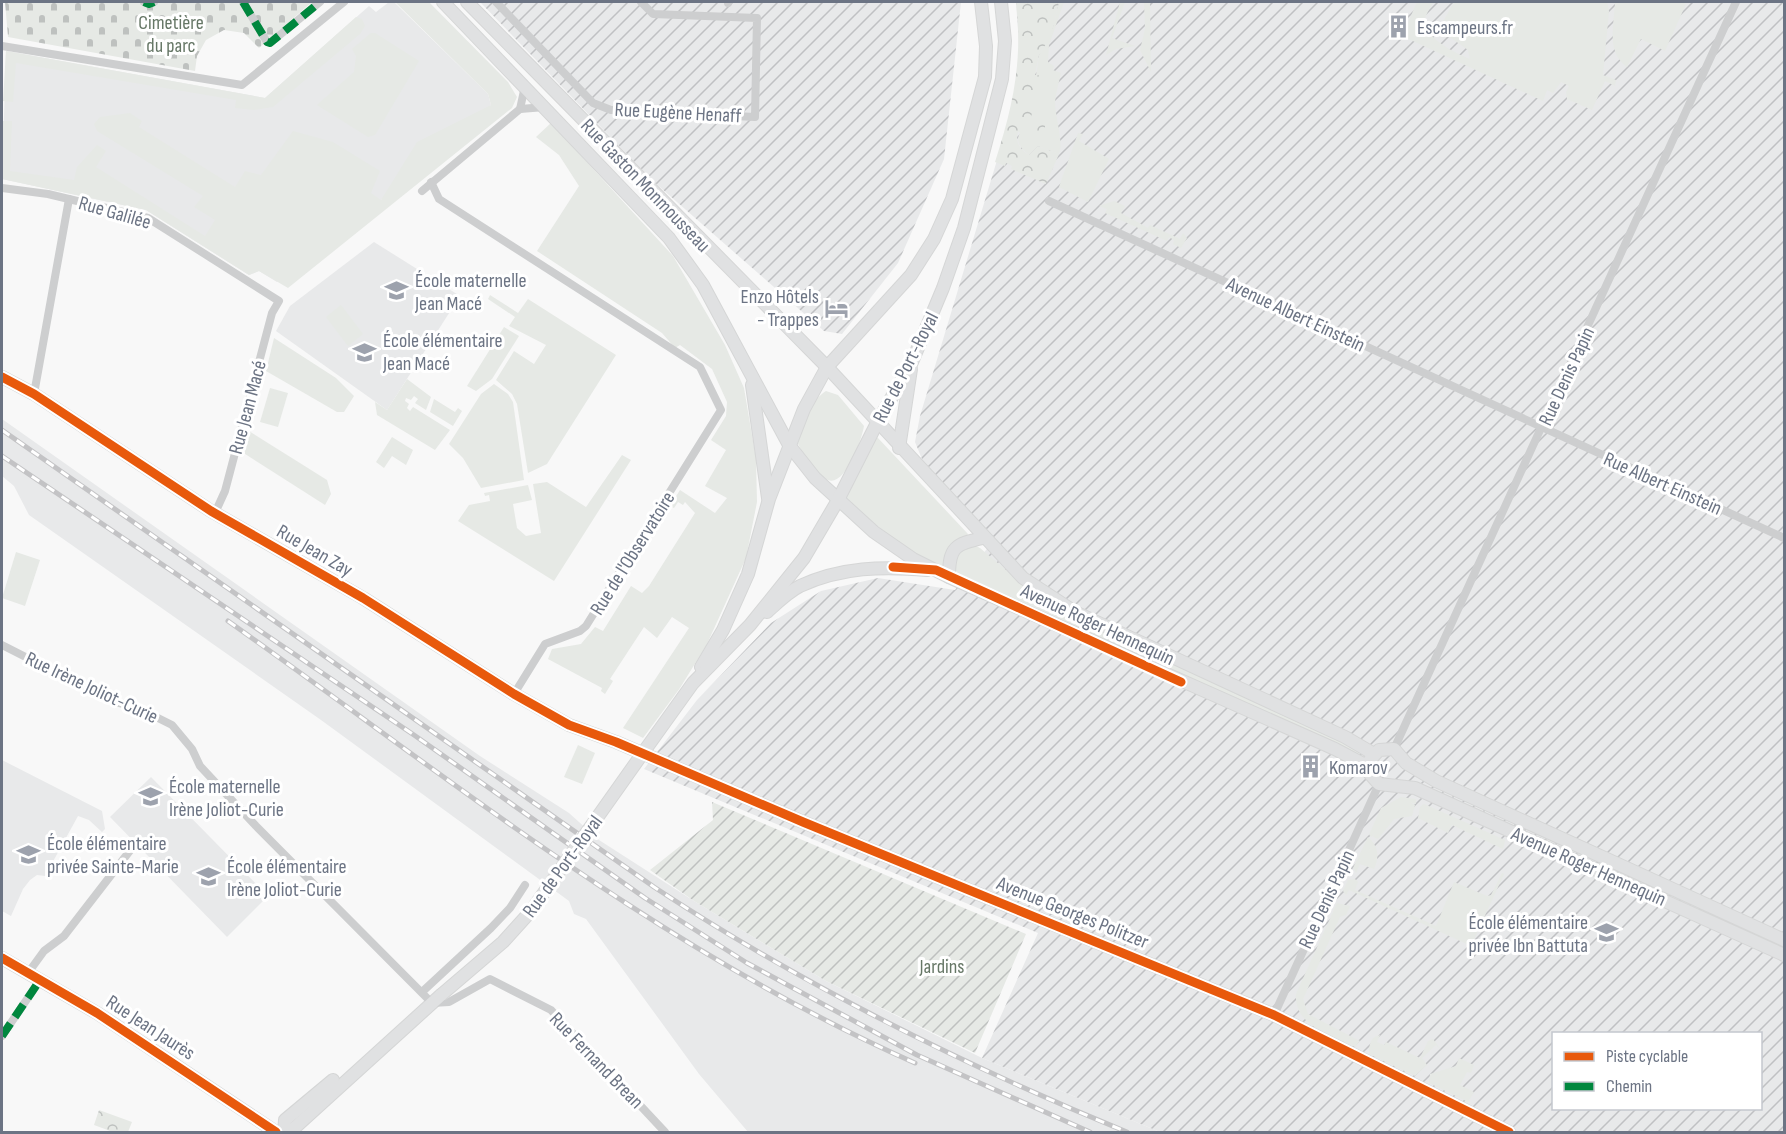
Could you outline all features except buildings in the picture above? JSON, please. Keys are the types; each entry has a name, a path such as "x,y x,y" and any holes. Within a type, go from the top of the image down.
{"street":[{"path":"144,2 149,4 154,2"},
{"path":"243,2 267,42 270,43 320,2"},
{"path":"2,46 242,84 344,2"},
{"name":"Rue Gaston Monmousseau","path":"443,2 669,238 703,285 789,445 815,478 838,500"},
{"name":"Rue Gaston Monmousseau","path":"467,2 827,368 899,448"},
{"name":"Rue Eugène Henaff","path":"496,2 593,103 611,110 755,117 757,18 653,14 641,2"},
{"name":"Rue de Port-Royal","path":"290,1132 405,1025 503,942 531,911 693,683 723,630 748,574 768,499 804,409 827,368 911,275 934,239 952,199 985,77 986,46 981,2"},
{"name":"Rue de Port-Royal","path":"693,683 750,625 804,558 912,362 943,288 964,228 1002,79 1005,41 1001,2"},
{"name":"Rue Denis Papin","path":"1394,749 1736,2"},
{"path":"520,109 525,86"},
{"path":"422,191 520,109 545,107"},
{"name":"Rue de l'Observatoire","path":"431,182 439,199 700,367 721,410 586,626 580,631 545,644 514,694"},
{"name":"Rue Galilée","path":"2,188 69,199 148,218 279,301"},
{"path":"34,394 69,199"},
{"name":"Avenue Albert Einstein","path":"1049,201 1542,428"},
{"name":"Rue Jean Macé","path":"215,513 225,491 272,313 279,301"},
{"path":"899,448 912,362"},
{"path":"750,375 768,499"},
{"name":"Rue Jean Zay","path":"2,377 34,394 215,513 363,598 514,694 569,725 616,742"},
{"name":"Rue Albert Einstein","path":"1542,428 1785,538"},
{"name":"Avenue Roger Hennequin","path":"899,448 1023,578 1075,612 1344,737 1374,754"},
{"name":"Avenue Roger Hennequin","path":"838,500 874,532 913,559 1335,749 1369,767"},
{"path":"949,577 949,558 953,550 960,543 983,538"},
{"path":"750,625 799,586 853,569 892,567 936,570"},
{"name":"Rue Irène Joliot-Curie","path":"2,645 114,702 134,706 172,724 192,749 200,766 256,826 422,992"},
{"name":"Avenue Georges Politzer","path":"616,742 803,822 1274,1015 1509,1132"},
{"path":"1394,749 1385,748 1374,754 1369,767 1373,780 1385,785 1404,776 1406,763"},
{"name":"Avenue Roger Hennequin","path":"1394,749 1406,763 1449,787 1785,940"},
{"name":"Rue Denis Papin","path":"1274,1015 1385,785"},
{"name":"Avenue Roger Hennequin","path":"1385,785 1415,788 1785,955"},
{"path":"28,973 44,951 64,936 132,848"},
{"path":"436,999 422,992 491,928 510,908 525,885"},
{"name":"Rue Jean Jaurès","path":"2,958 123,1029 276,1132"},
{"name":"Rue Fernand Brean","path":"436,999 449,1002 490,979 551,1010 665,1132"},
{"path":"2,1035 40,980"},
{"name":"Rue de Port-Royal","path":"284,1132 285,1120 367,1051 405,1025"}],"shaded area":[{"path":"389,2 394,2 488,94 491,105 381,200 277,282 259,271 249,275 146,210 2,179 6,51 265,98 369,6 376,12"},
{"path":"480,2 961,2 944,159 898,263 842,334 824,331 653,181"},
{"path":"1016,2 1784,2 1784,1132 1160,1132 982,1058 1038,933 644,769 697,700 771,623 821,591 878,578 955,590 993,541 924,464 915,442 920,416 1010,117 1020,59"},
{"name":"École élémentaire Jean Macé","path":"374,242 460,296 387,410 276,331 290,306"},
{"path":"2,419 480,756 569,813 599,840 694,901 826,981 982,1058 1160,1132 748,1132 699,1074 586,919 574,914 569,901 321,720 29,515 14,486 2,476"},
{"name":"École élémentaire privée Sainte-Marie","path":"2,760 102,811 105,829 102,832 89,820 78,816 45,876 37,875 30,880 23,889 11,916 2,911"},
{"name":"École élémentaire Irène Joliot-Curie","path":"151,777 268,896 227,937 110,817"}],"green space":[{"name":"Cimetière du parc","path":"5,2 312,2 259,48 244,33 224,30 206,40 197,56 195,71 8,37"},
{"path":"395,2 429,2 508,82 517,97 512,108 288,288 259,271 249,275 146,210 2,179 3,121 12,121 10,171 74,180 77,167 97,145 106,151 96,167 205,236 215,220 194,207 203,196 97,131 94,124 100,117 130,113 142,121 139,127 235,187 245,171 261,175 293,131 333,142 380,171 371,193 381,200 417,142 491,105 488,94"},
{"path":"1016,2 1059,2 1051,36 1039,55 1035,75 1045,76 1050,86 1039,94 1029,122 1045,124 1045,130 1032,135 1018,132 1017,136 1019,145 1029,155 1038,146 1059,154 1046,184 1011,169 1012,166 1006,163 1005,166 995,162 1007,122 1015,83 1018,44"},
{"path":"1059,2 1064,2 1049,45 1048,62 1054,66 1053,70 1061,73 1055,102 1060,149 1059,154 1038,146 1029,155 1021,147 1018,139 1021,131 1029,123 1039,55 1051,35"},
{"path":"1120,2 1125,2 1112,38 1135,46 1116,49 1106,55"},
{"path":"1144,2 1150,2 1151,72 1140,50 1145,29"},
{"path":"1417,2 1433,2 1425,19 1429,32 1449,49 1470,59 1468,50 1444,33 1440,27 1454,2 1607,2 1609,11 1603,75 1616,80 1615,86 1605,81 1592,110 1567,99 1566,92 1569,86 1561,82 1553,93 1547,90 1543,101 1402,36"},
{"path":"1615,2 1681,2 1686,4 1665,51 1641,39 1627,67 1620,61 1614,46"},
{"path":"356,17 362,19 365,26 360,34 273,107 254,110 235,108 236,100 16,63 13,102 3,101 6,51 265,98"},
{"path":"371,33 375,33 419,61 375,135 368,137 317,105 354,72 356,56 352,49"},
{"path":"551,123 673,256 725,345 744,388 756,459 757,502 746,558 707,644 680,688 643,738 623,728 689,628 672,617 657,638 644,627 610,679 613,681 605,694 601,691 602,688 548,659 552,649 581,644 595,627 603,631 631,586 642,593 649,586 695,513 685,502 683,505 678,502 674,508 670,506 680,490 715,513 727,498 705,486 726,450 711,440 726,416 727,402 712,369 680,345 675,348 662,333 537,251 579,186 559,155 536,137"},
{"path":"1078,133 1083,134 1079,141 1109,159 1088,202 1059,187"},
{"path":"1114,201 1125,206 1121,213 1148,228 1150,225 1180,239 1183,233 1187,238 1181,248 1173,244 1174,240 1169,237 1167,241 1105,213 1107,209 1099,206"},
{"path":"490,295 518,313 528,299 616,355 547,464 528,473 517,404 512,394 496,380 514,351 534,364 546,345 509,326 515,317 488,299"},
{"path":"341,305 363,334 348,346 326,317"},
{"path":"504,327 519,336 492,379 476,391 467,386"},
{"path":"274,338 336,378 354,396 344,412 337,412 266,371"},
{"path":"407,379 431,397 426,410 415,403 418,399 414,396 411,400 406,398 405,401 409,404 407,408 410,411 413,407 450,430 435,450 377,415 375,402 387,410"},
{"path":"494,384 508,394 513,402 524,480 481,488 463,458 449,444 481,394"},
{"path":"270,388 288,393 278,427 260,422"},
{"path":"826,391 838,395 864,426 852,460 841,476 834,480 828,480 819,474 798,444 806,414 820,395"},
{"path":"434,399 455,412 458,408 462,411 453,426 430,412"},
{"path":"249,431 327,480 331,494 325,505 242,452"},
{"path":"392,437 413,450 406,465 392,456 384,468 376,462"},
{"path":"877,437 968,534 944,569 903,546 844,500"},
{"path":"622,455 631,460 554,581 458,521 469,505 490,501 489,495 485,496 484,493 528,485 532,500 513,504 517,528 526,536 541,533 533,484 547,482 586,507"},
{"path":"972,544 980,548 1024,585 1076,620 1362,750 1356,758 959,576 955,569 958,550"},
{"path":"16,552 40,560 25,606 2,598"},
{"path":"578,745 595,753 582,784 564,777"},
{"path":"1401,797 1416,799 1416,804 1410,802 1415,805 1412,816 1394,819 1378,839 1373,837 1374,834 1372,837 1369,835 1381,808"},
{"name":"Jardins","path":"712,802 1026,934 975,1053 826,981 694,901 650,870 713,820"},
{"path":"1424,804 1505,840 1503,849 1452,825 1448,833 1418,818 1420,807"},
{"path":"1368,837 1376,847 1376,865 1374,869 1360,864 1356,873 1353,868"},
{"path":"1502,873 1504,874 1471,946 1349,890 1346,895 1343,891 1348,880 1355,879 1358,882 1355,890 1436,926 1454,882 1487,896 1491,895"},
{"path":"1337,903 1350,906 1346,915 1340,917 1303,999 1308,1014 1360,1041 1355,1047 1307,1022 1297,1005 1296,994"},
{"path":"1380,1035 1377,1042 1384,1045 1386,1042 1420,1058 1428,1041 1433,1039 1441,1050 1436,1045 1422,1058 1427,1065 1415,1076 1369,1054 1371,1042"},
{"path":"1459,1058 1474,1065 1471,1073 1467,1072 1460,1085 1474,1092 1468,1102 1429,1083 1430,1074 1456,1066"},
{"path":"99,1110 132,1122 128,1132 113,1132 94,1125"}],"railway":[{"path":"2,430 654,887 711,923 884,1021 1004,1079 1127,1132"},
{"path":"2,456 414,735 645,898 747,963 917,1055 1090,1132"},
{"path":"228,621 477,801 645,916 732,969 822,1018 915,1063"}],"marked path":[{"path":"144,2 149,4 154,2"},
{"path":"243,2 267,42 270,43 320,2"},
{"path":"2,1036 40,980"}],"cycle path":[{"path":"2,377 34,394 211,511 363,598 514,694 569,725 616,742 803,822 1274,1015 1509,1132"},
{"path":"893,567 936,570 1181,682"},
{"path":"2,958 97,1013 276,1132"}],"place":[{"name":"Escampeurs.fr","path":"1399,27"},
{"name":"École maternelle Jean Macé","path":"397,291"},
{"name":"Enzo Hôtels - Trappes","path":"837,308"},
{"name":"École élémentaire Jean Macé","path":"365,352"},
{"name":"Komarov","path":"1311,767"},
{"name":"École maternelle Irène Joliot-Curie","path":"151,797"},
{"name":"École élémentaire privée Sainte-Marie","path":"29,854"},
{"name":"École élémentaire Irène Joliot-Curie","path":"209,877"},
{"name":"École élémentaire privée Ibn Battuta","path":"1606,933"}]}
